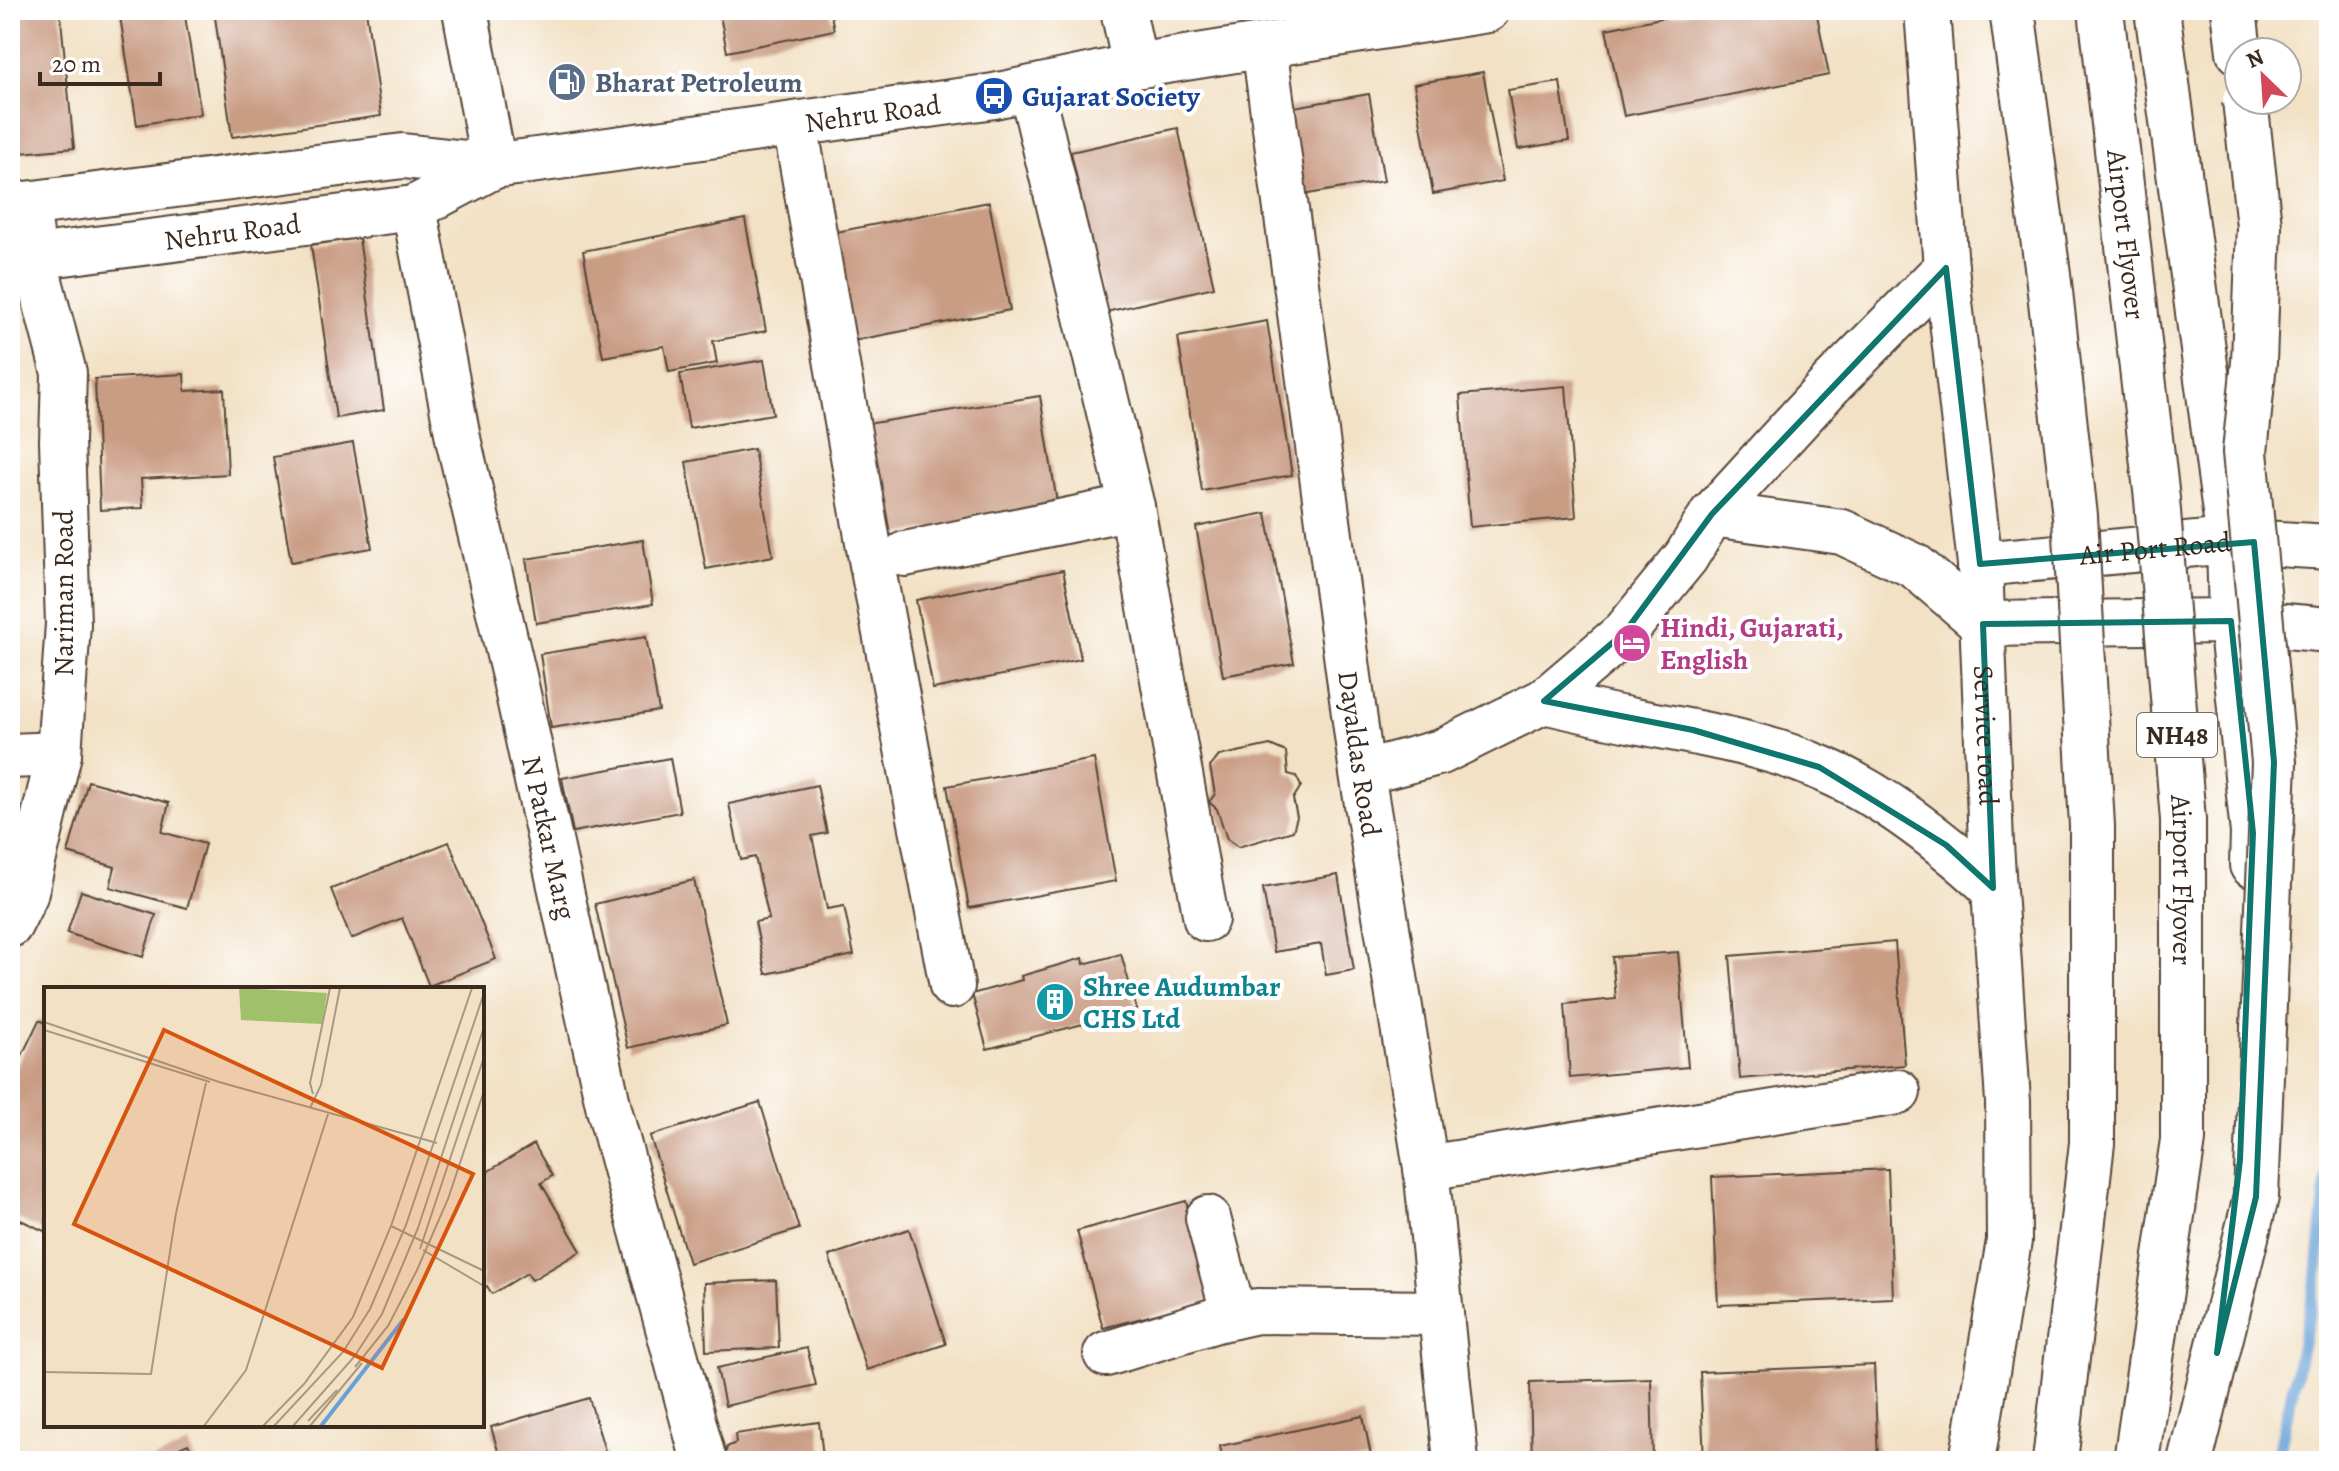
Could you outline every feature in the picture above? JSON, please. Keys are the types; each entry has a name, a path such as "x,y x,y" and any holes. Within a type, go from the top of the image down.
{"main road":[{"path":"465,10 494,166"},
{"path":"1123,10 1135,66"},
{"name":"Nehru Road","path":"18,205 403,156 494,166 1031,89 1135,66 1487,10"},
{"name":"Service road","path":"1927,10 1946,268 1980,564 1993,888 2008,1102 2009,1241 1972,1461"},
{"path":"2012,10 2048,274 2075,516 2092,826 2092,1143 2055,1461"},
{"name":"Airport Flyover","path":"2101,10 2157,499 2183,820 2183,1140 2136,1461"},
{"path":"2157,10 2229,541 2231,621 2253,833 2240,1160 2205,1461"},
{"path":"2234,10 2237,36"},
{"name":"Dayaldas Road","path":"1264,46 1362,773 1426,1168 1456,1461"},
{"path":"1031,89 1132,507 1206,919"},
{"path":"2190,1461 2256,1197 2272,825 2274,762 2245,452 2254,362 2259,226 2247,116"},
{"path":"795,124 871,559 952,986"},
{"name":"Nehru Road","path":"22,259 414,208 494,166"},
{"name":"Nariman Road","path":"10,925 25,895 59,754 68,624 62,441 64,373 22,259 18,205"},
{"name":"N Patkar Marg","path":"414,208 459,443 514,676 609,1109 704,1461"},
{"path":"1362,773 1441,752 1544,701 1625,632 1686,557 1712,514 1831,384 1946,268"},
{"path":"905,554 1132,507"},
{"path":"1712,514 1842,532 1915,566 1983,624 2231,621 2329,630"},
{"name":"Air Port Road","path":"1980,564 2229,541 2329,547"},
{"path":"1544,701 1634,721 1693,730 1758,746 1819,767 1891,807 1946,845 1993,888"},
{"path":"10,756 59,754"},
{"path":"1426,1168 1898,1092"},
{"path":"1208,1218 1234,1316"},
{"path":"1106,1354 1257,1311 1441,1313"}],"highlighted area":[{"path":"1946,268 1980,564 2254,542 2274,762 2256,1197 2217,1353 2240,1160 2253,833 2231,621 1983,624 1993,888 1946,845 1819,767 1693,730 1544,701 1625,632 1712,514"}],"building":[{"path":"60,10 74,148 10,154 10,11"},
{"path":"119,10 184,10 201,114 137,125"},
{"path":"214,10 366,10 381,116 232,137"},
{"path":"719,10 830,10 834,30 727,52"},
{"path":"1701,10 1816,10 1829,75 1624,116 1606,29"},
{"path":"1483,72 1503,181 1433,194 1414,84"},
{"path":"1560,82 1569,141 1518,149 1508,90"},
{"path":"1369,94 1384,181 1302,195 1288,108"},
{"path":"1178,128 1214,287 1106,312 1071,152"},
{"path":"989,202 1010,310 842,343 821,235"},
{"path":"745,219 766,331 713,341 717,363 669,372 664,346 603,357 583,251"},
{"path":"359,238 384,410 336,418 311,245"},
{"path":"1267,321 1292,475 1202,491 1178,337"},
{"path":"764,360 773,414 689,428 680,374"},
{"path":"184,374 185,391 224,389 228,474 141,479 143,508 100,510 95,379"},
{"path":"1566,386 1576,517 1470,527 1460,395"},
{"path":"1040,396 1058,509 884,536 867,424"},
{"path":"353,443 372,548 291,562 273,457"},
{"path":"754,449 773,556 706,569 686,462"},
{"path":"1266,513 1294,663 1223,676 1196,527"},
{"path":"643,540 653,604 536,623 526,559"},
{"path":"1063,570 1081,659 933,689 916,600"},
{"path":"646,637 659,711 551,728 540,654"},
{"path":"1270,745 1286,752 1288,774 1296,776 1301,786 1293,799 1297,817 1293,831 1238,847 1227,839 1217,809 1209,802 1215,794 1210,767 1219,756"},
{"path":"670,758 680,812 573,832 562,778"},
{"path":"1094,759 1116,881 969,908 947,786"},
{"path":"88,781 169,803 162,832 205,844 187,908 110,887 115,867 68,853"},
{"path":"817,785 827,833 812,836 827,909 844,906 854,955 766,974 755,922 769,919 755,857 741,860 729,804"},
{"path":"449,842 496,959 429,986 402,918 351,939 331,889"},
{"path":"1338,875 1354,970 1326,975 1321,944 1274,952 1263,888"},
{"path":"694,880 727,1025 628,1048 595,904"},
{"path":"81,891 156,915 143,957 67,933"},
{"path":"1895,942 1905,1065 1740,1079 1730,956"},
{"path":"1678,952 1688,1067 1570,1078 1565,1004 1616,999 1612,957"},
{"name":"Shree Audumbar CHS Ltd","path":"1121,954 1137,1010 987,1049 972,994 1083,958 1084,964"},
{"path":"39,1020 44,1022 44,1231 10,1215 10,1066 16,1068"},
{"path":"760,1102 799,1229 689,1263 650,1136"},
{"path":"534,1144 552,1176 541,1183 581,1251 532,1280 527,1273 492,1294 487,1286 484,1288 484,1174"},
{"path":"1888,1169 1893,1298 1718,1305 1712,1177"},
{"path":"1186,1201 1211,1300 1103,1328 1077,1231"},
{"path":"909,1229 946,1344 867,1370 829,1256"},
{"path":"776,1280 779,1348 706,1351 704,1283"},
{"path":"807,1348 816,1385 725,1406 717,1368"},
{"path":"1874,1365 1878,1461 1704,1461 1700,1372"},
{"path":"1651,1378 1653,1461 1532,1461 1530,1382"},
{"path":"589,1398 608,1461 501,1461 491,1427"},
{"path":"1363,1416 1372,1461 1223,1461 1220,1446"},
{"path":"819,1422 823,1457 799,1461 728,1461 725,1455 727,1447 736,1443 735,1434"},
{"path":"188,1444 196,1461 150,1461"}],"waterway":[{"path":"2277,1461 2317,1277 2329,1154"}],"place":[{"name":"Bharat Petroleum","path":"567,82"},
{"name":"Gujarat Society","path":"994,96"},
{"name":"Hindi, Gujarati, English","path":"1632,643"},
{"name":"Shree Audumbar CHS Ltd","path":"1055,1002"}]}
